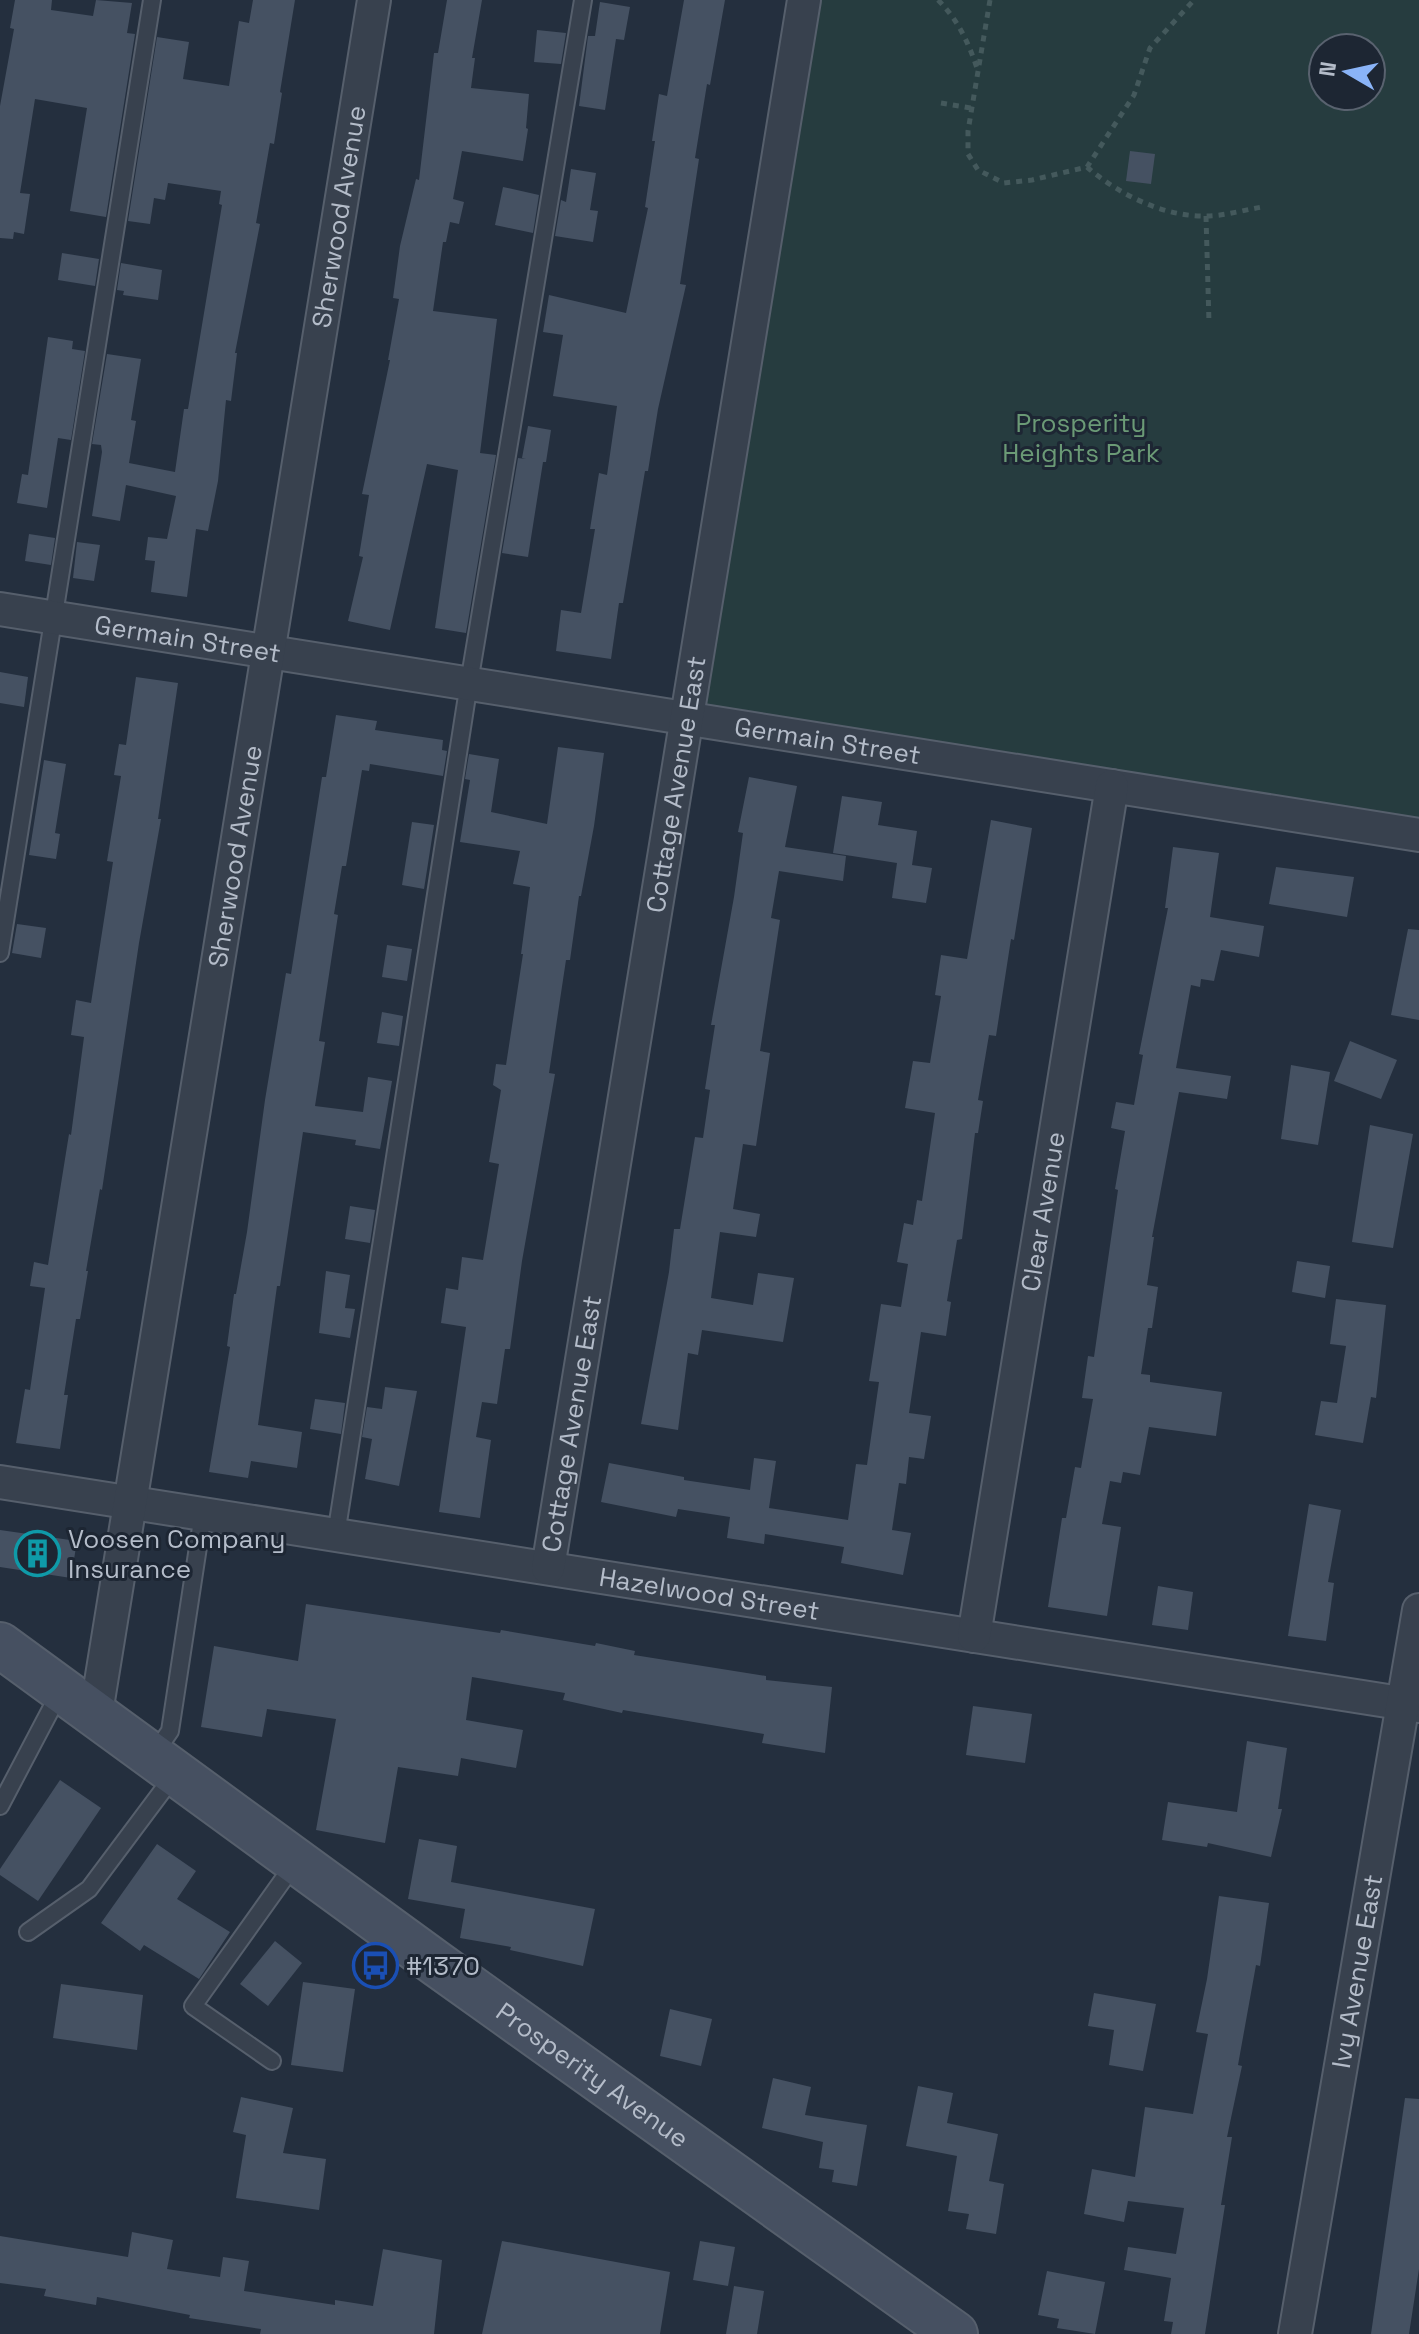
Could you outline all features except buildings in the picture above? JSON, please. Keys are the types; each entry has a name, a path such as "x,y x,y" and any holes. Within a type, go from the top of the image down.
{"street":[{"name":"Sherwood Avenue","path":"79,1701 130,1503 374,0"},
{"name":"Cottage Avenue East","path":"548,1568 804,0"},
{"name":"Germain Street","path":"0,609 1419,835"},
{"name":"Clear Avenue","path":"974,1636 1112,786"},
{"name":"Hazelwood Street","path":"0,1482 1412,1705"},
{"name":"Ivy Avenue East","path":"1295,2334 1412,1705 1419,1610"},
{"name":"Prosperity Avenue","path":"0,1645 955,2334"}],"lane":[{"path":"0,953 152,0"},
{"path":"336,1535 469,683 583,0"},
{"path":"28,1932 89,1889 164,1764 203,1514"},
{"path":"0,1806 79,1701"},
{"path":"272,2061 193,2006 296,1861"}],"path":[{"path":"938,0 952,14 969,43 978,72"},
{"path":"990,0 971,108 968,154 978,170 1004,183 1087,167 1134,95 1150,48 1194,0"},
{"path":"941,103 971,108"},
{"path":"1087,167 1109,186 1176,212 1206,216 1262,207"},
{"path":"1206,216 1209,323"}],"green space":[{"name":"Prosperity Heights Park","path":"819,0 1419,0 1419,835 687,718"}],"place":[{"name":"Voosen Company Insurance","path":"37,1554"},
{"name":"#1370","path":"375,1966"}]}
